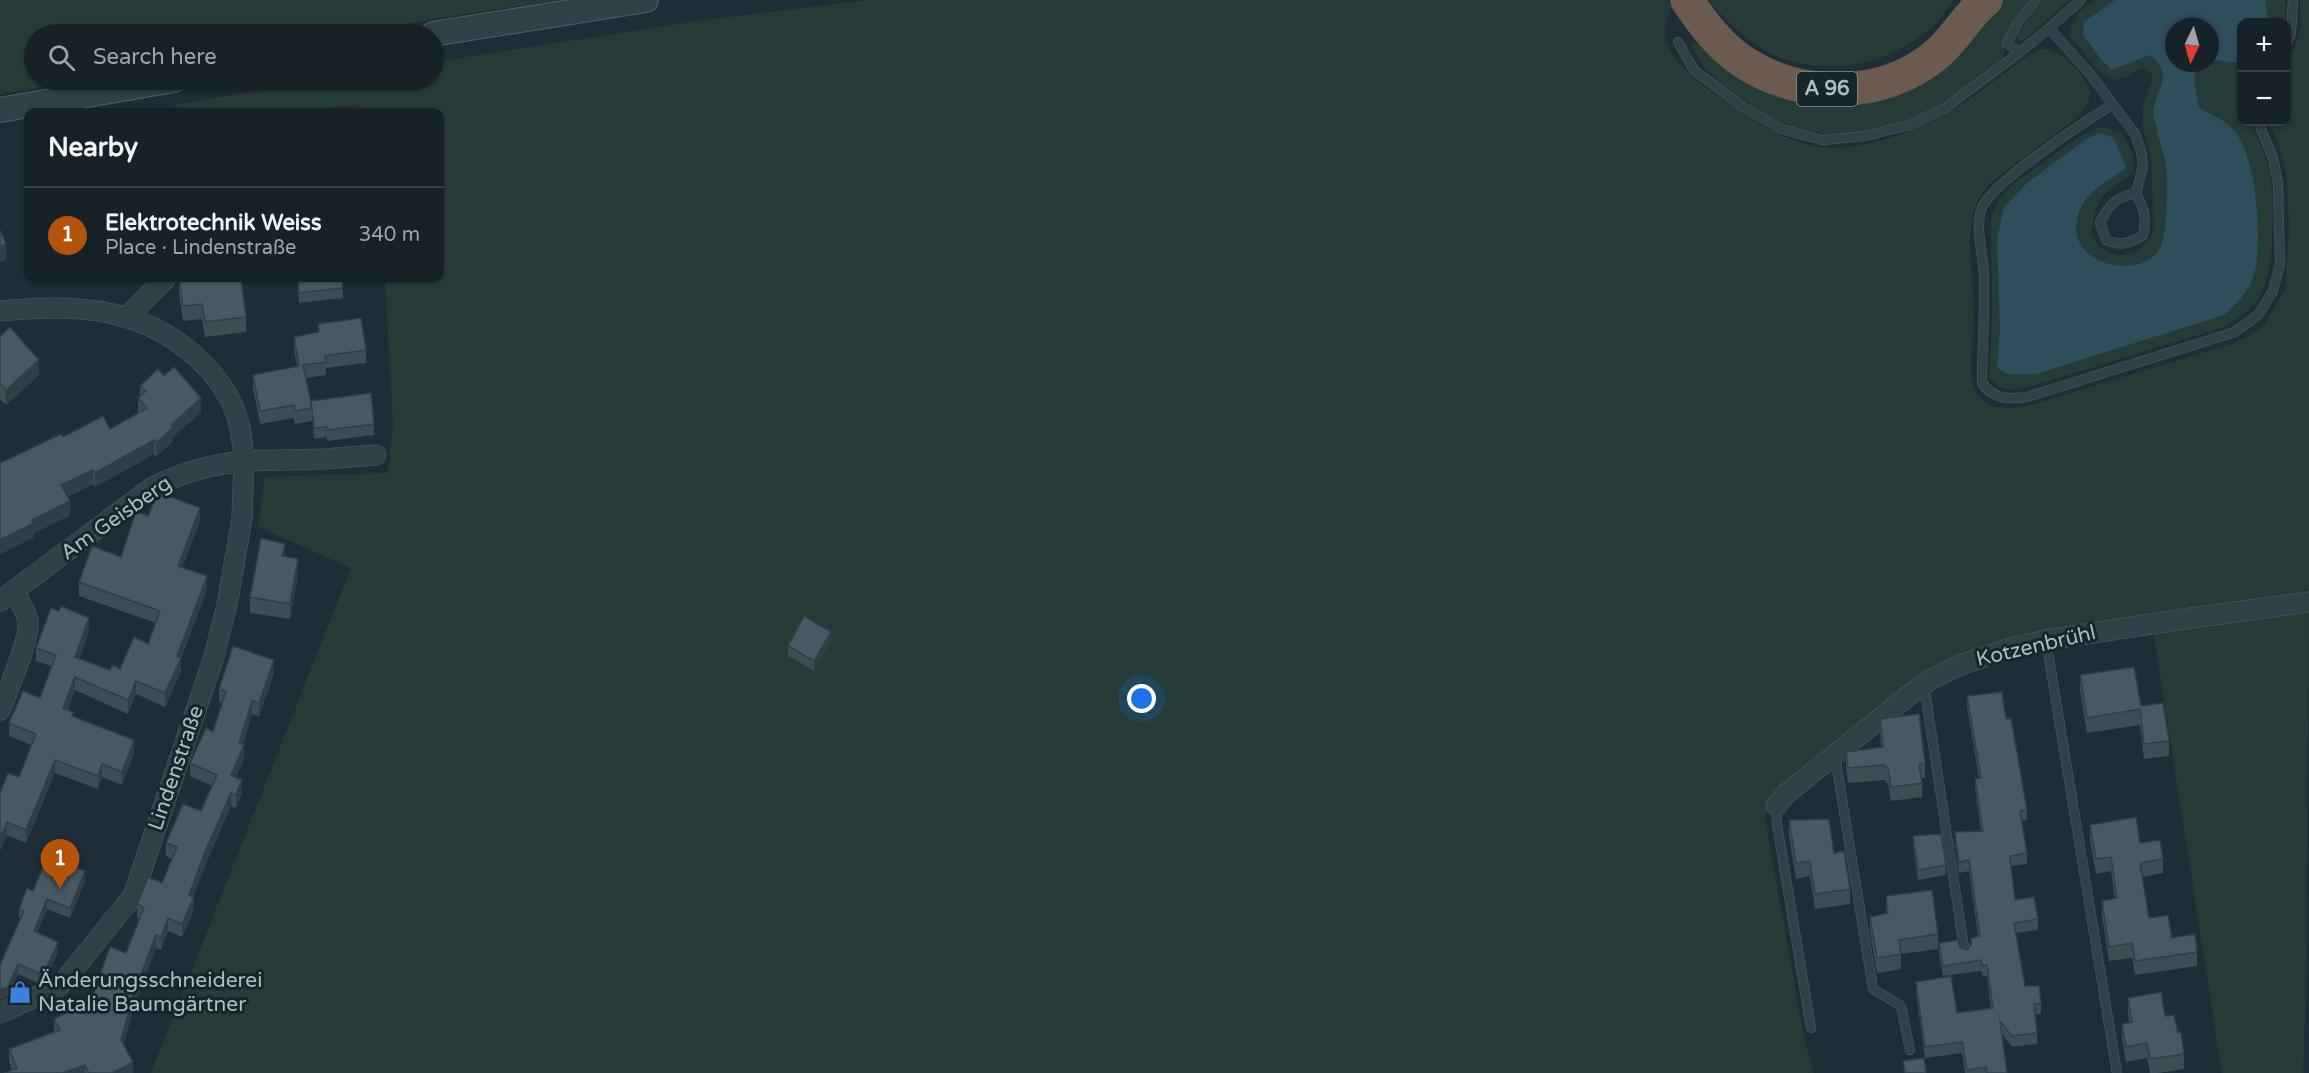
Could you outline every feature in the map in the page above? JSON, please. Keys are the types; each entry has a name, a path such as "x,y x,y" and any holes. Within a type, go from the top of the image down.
{"highway":[{"name":"A 96","path":"1687,0 1719,41 1744,63 1779,79 1811,88 1845,90 1881,84 1916,69 1937,54 1977,4"}],"street":[{"path":"444,32 646,0"},
{"path":"0,110 118,90"},
{"path":"127,317 162,282"},
{"path":"0,311 33,308 79,309 127,317 165,334 210,371 228,396 238,420 244,461"},
{"name":"Am Geisberg","path":"7,596 153,487 190,471 210,465 244,461 306,460 376,455"},
{"name":"Lindenstraße","path":"0,1013 60,986 133,896 213,660 227,605 242,518 244,461"},
{"path":"0,710 26,639 28,624 26,612 7,596"},
{"name":"Kotzenbrühl","path":"1776,806 1786,794 1923,684 1969,661 2046,640 2184,618 2307,603"}],"lane":[{"path":"2019,53 2007,42 2017,24 2036,0"},
{"path":"1678,42 1694,70 1743,107 1781,129 1822,140 1865,136 1910,125 1945,108 2019,53 2081,0"},
{"path":"2291,34 2292,0"},
{"path":"2049,28 2091,75 2135,134 2140,151 2143,166 2136,194 2143,206 2145,224 2143,235 2130,243 2116,245 2106,240 2100,223 2106,210 2126,195 2136,194"},
{"path":"2112,105 2010,177 1987,199 1981,210 1980,230 1984,276 1982,383 1995,396 2008,399 2049,391 2235,332 2258,315 2273,291 2280,264 2278,184 2273,158 2260,126"},
{"path":"2046,640 2117,1073"},
{"path":"1923,684 1965,954"},
{"path":"1835,756 1873,989 1900,1006 1910,1050"},
{"path":"1776,806 1777,824 1811,1028"}],"green space":[{"path":"0,0 561,0 404,24 24,24 25,90 0,94"},
{"path":"869,0 1667,0 1672,6 1665,25 1667,44 1675,58 1704,86 1773,131 1804,144 1840,148 1884,140 1928,123 1967,101 2031,55 2044,49 2051,50 2066,59 2080,73 2089,87 2089,101 2077,118 1990,183 1976,205 1971,225 1970,251 1974,315 1972,382 1978,395 1988,403 2007,408 2034,404 2232,344 2264,325 2285,290 2289,228 2287,178 2279,145 2270,126 2291,126 2291,55 2301,27 2300,0 2309,0 2309,594 1997,645 1790,782 1767,801 1765,819 1805,1043 1814,1073 151,1073 351,568 258,527 265,477 388,473 393,424 385,282 444,282 444,108 360,108 360,104 321,108 183,108 173,105 265,90 444,90 444,60 704,20"},
{"path":"1709,0 1954,0 1934,25 1901,49 1864,63 1823,66 1784,59 1762,49 1734,27"},
{"path":"1998,0 2029,0 2010,26 2002,43 2005,50 2003,58 1941,104 1906,121 1866,132 1825,134 1787,126 1776,121 1712,75 1699,60 1690,41 1851,103"},
{"path":"2043,0 2069,0 2023,41 2018,40 2018,34"},
{"path":"2095,0 2285,0 2286,18 2237,18 2237,126 2252,126 2268,165 2273,210 2270,262 2263,289 2256,301 2224,327 2029,387 2009,390 1997,386 1989,377 1992,321 1991,218 1998,201 2013,184 2080,136 2097,128 2108,128 2122,133 2133,154 2134,172 2102,196 2095,212 2091,232 2098,245 2106,251 2123,255 2146,244 2154,228 2151,158 2142,123 2143,104 2153,78 2150,72 2143,68 2126,77 2113,80 2102,74 2071,38 2071,26 2081,10"},
{"path":"2309,610 2306,985 2303,1073 2222,1073 2153,629"}],"water":[{"path":"2115,0 2266,0 2267,18 2237,18 2237,63 2219,61 2219,18 2165,18 2165,72 2195,72 2194,78 2199,108 2222,120 2234,130 2248,160 2253,179 2258,222 2257,260 2254,275 2245,292 2224,315 2036,374 2006,374 1997,367 2000,328 1997,240 2003,209 2027,183 2088,138 2101,133 2114,138 2126,167 2096,189 2082,205 2076,226 2079,242 2090,255 2104,263 2121,266 2138,264 2152,258 2163,239 2167,178 2153,112 2162,81 2161,68 2149,55 2112,70 2102,61 2083,35 2084,22"}],"building":[{"path":"0,230 6,244 0,247"},
{"path":"179,282 242,282 246,317 205,322 202,304 183,306"},
{"path":"298,282 342,282 343,288 299,293"},
{"path":"361,318 366,350 325,356 326,362 303,365 312,408 295,411 294,405 260,411 253,375 299,366 294,337 319,332 318,324"},
{"path":"10,327 39,360 6,390 0,383 0,337"},
{"path":"174,367 201,398 171,425 173,427 156,443 154,440 95,473 93,470 61,485 70,501 32,520 34,523 0,540 0,463 61,434 63,437 103,416 110,429 147,408 138,398 146,391 140,386 158,369 164,376"},
{"path":"371,393 374,424 327,430 327,427 314,428 311,401"},
{"path":"158,492 200,508 178,566 207,576 177,656 181,658 165,693 136,681 128,700 75,677 63,708 73,712 72,716 134,740 122,772 102,764 98,776 55,760 26,830 7,822 0,838 0,793 8,773 19,777 36,734 9,723 23,691 40,698 56,655 36,648 51,608 59,611 61,606 89,618 75,657 110,670 113,665 120,669 134,637 148,644 160,611 79,582 92,546 121,557 136,511 148,516"},
{"path":"261,538 285,544 282,556 298,559 290,604 250,597"},
{"path":"804,616 831,632 814,661 788,646"},
{"path":"233,646 274,660 259,703 252,701 239,743 244,745 231,775 242,780 236,795 231,793 205,852 189,895 194,897 182,924 168,918 161,937 156,935 134,993 121,1040 133,1062 113,1073 89,1073 85,1065 63,1073 4,1073 17,1068 9,1049 60,1030 54,1019 91,1000 110,947 126,953 144,908 137,904 148,877 162,883 177,847 166,843 183,804 201,811 217,775 190,763 206,728 213,732 226,691 219,689"},
{"path":"2134,667 2141,706 2163,703 2169,741 2144,744 2140,709 2087,718 2080,675"},
{"path":"2002,692 2006,719 2011,718 2027,810 2020,811 2027,853 2010,856 2015,900 2034,897 2038,919 2014,923 2025,986 2039,986 2041,1003 2034,1004 2037,1033 2012,1036 2000,1021 2007,1073 1987,1073 1986,1067 1967,1070 1962,1042 1925,1047 1916,982 1951,976 1957,1013 1993,1008 1987,965 1983,966 1981,960 1943,966 1939,943 1958,940 1960,948 1967,950 1971,945 1971,938 1980,936 1969,860 1959,862 1955,832 1983,831 1975,779 1981,778 1967,696"},
{"path":"1919,714 1925,763 1919,764 1922,783 1891,787 1888,768 1885,765 1848,768 1846,752 1883,747 1880,719"},
{"path":"2136,817 2140,843 2160,840 2163,859 2140,863 2149,918 2168,915 2172,938 2195,934 2197,952 2135,961 2132,943 2109,947 2102,901 2117,898 2111,857 2096,859 2090,825"},
{"path":"1829,819 1834,853 1844,851 1850,889 1815,894 1810,861 1796,863 1789,820"},
{"path":"1941,834 1946,865 1918,870 1913,836"},
{"path":"48,856 85,871 70,908 47,899 34,931 58,942 46,969 38,973 18,964 8,987 0,990 0,965 24,911 19,909 27,888 33,891"},
{"path":"1932,890 1938,934 1899,940 1901,954 1877,958 1870,917 1888,913 1886,896"},
{"path":"2161,992 2165,1016 2174,1015 2178,1033 2181,1032 2184,1054 2150,1059 2147,1043 2126,1047 2122,1024 2132,1022 2128,998"},
{"path":"1924,1058 1926,1073 1905,1073 1903,1061"}],"place":[{"name":"Elektrotechnik Weiss","path":"60,889"},
{"name":"Änderungsschneiderei Natalie Baumgärtner","path":"20,992"}]}
